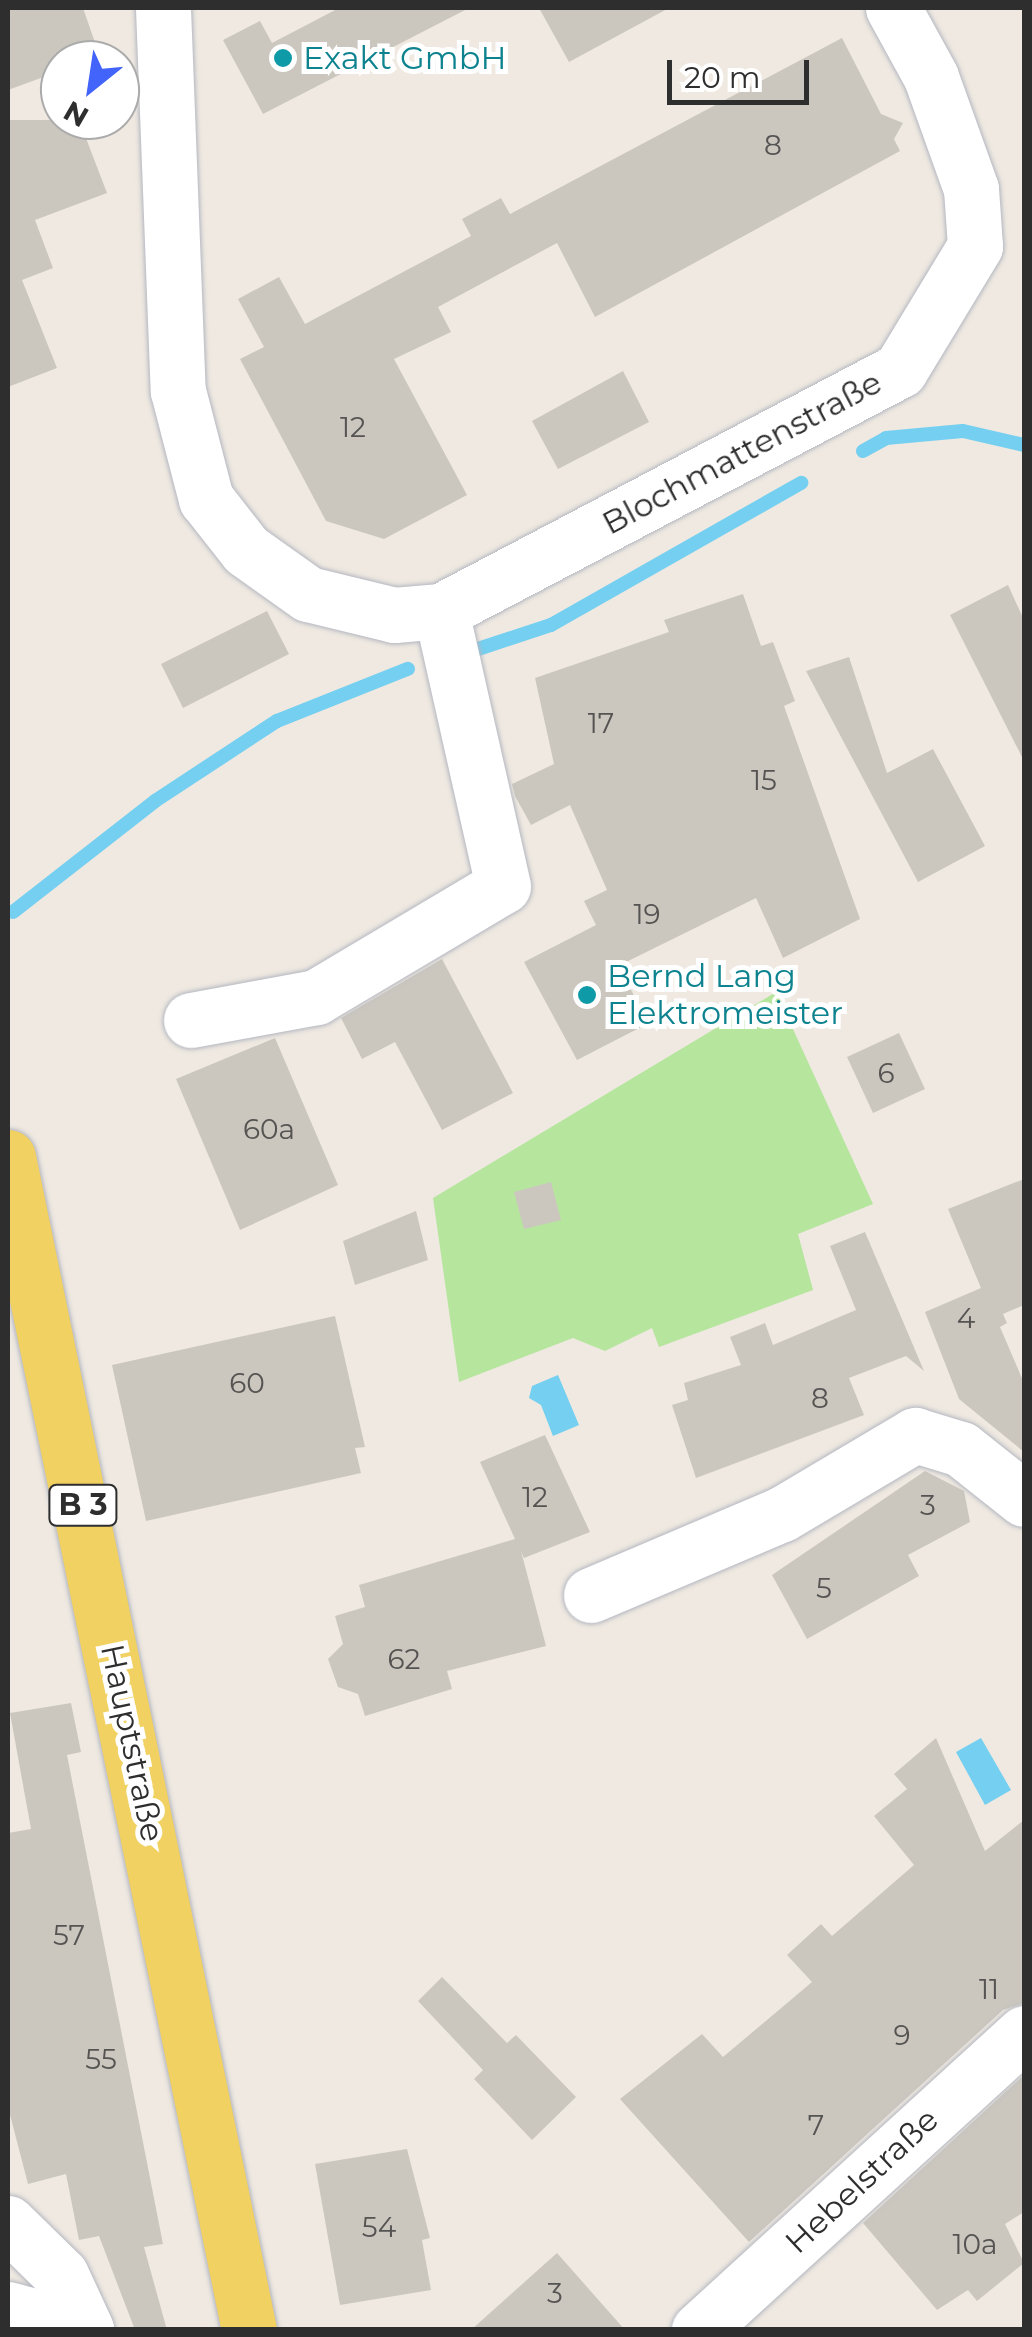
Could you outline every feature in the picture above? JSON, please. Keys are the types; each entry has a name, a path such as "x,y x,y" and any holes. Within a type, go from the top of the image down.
{"main road":[{"name":"Hauptstraße","path":"8,1157 250,2330"}],"street":[{"name":"Blochmattenstraße","path":"163,8 178,391 206,499 246,550 308,594 394,615 441,611 900,370 975,246 972,188 931,77 893,8"},
{"path":"191,1020 316,997 504,886 441,611"},
{"path":"591,1595 782,1514 915,1435 961,1450 1024,1499"},
{"name":"Hebelstraße","path":"699,2330 1024,2032"},
{"path":"8,2224 61,2275 86,2329"},
{"path":"8,2310 86,2329"}],"green space":[{"path":"776,992 873,1204 798,1234 813,1290 659,1347 652,1328 605,1351 573,1338 459,1382 433,1198"}],"water":[{"path":"558,1375 579,1425 553,1436 541,1405 529,1398 532,1386"},
{"path":"981,1738 1011,1790 985,1805 956,1752"}],"building":[{"path":"8,8 83,8 94,40 40,40 40,78 8,90"},
{"path":"339,8 469,8 263,114 223,40 260,21 272,43"},
{"path":"539,8 669,8 569,62"},
{"path":"842,38 881,114 903,123 894,139 900,151 595,317 557,243 438,307 451,332 394,359 467,495 384,539 326,521 240,359 264,347 238,299 279,277 305,324 471,236 462,219 501,198 510,214"},
{"path":"8,120 40,120 40,140 87,140 107,193 35,220 53,268 22,280 57,368 8,387"},
{"path":"623,371 649,422 558,469 532,421"},
{"path":"1008,585 1024,620 1024,761 950,615"},
{"path":"743,594 761,646 773,642 795,701 784,706 860,919 783,958 756,898 618,966 649,1023 577,1060 524,962 596,925 584,901 607,890 570,805 531,825 515,796 512,784 554,764 535,678 669,632 664,620"},
{"path":"267,611 289,654 183,708 161,664"},
{"path":"849,657 887,773 933,749 985,846 918,882 806,671"},
{"path":"442,959 513,1093 442,1130 395,1042 362,1059 341,1018"},
{"path":"899,1033 925,1089 873,1113 847,1057"},
{"path":"275,1038 338,1185 240,1230 176,1079"},
{"path":"1024,1179 1024,1305 1003,1314 1007,1323 1000,1327 1024,1383 1024,1452 959,1399 925,1312 981,1288 948,1209"},
{"path":"551,1182 561,1220 524,1229 514,1192"},
{"path":"416,1211 428,1260 355,1285 343,1241"},
{"path":"865,1232 924,1371 906,1356 849,1378 864,1415 696,1478 672,1405 688,1400 684,1383 741,1365 730,1337 765,1323 773,1345 856,1310 830,1246"},
{"path":"335,1316 365,1447 355,1448 361,1473 146,1521 112,1365"},
{"path":"545,1435 590,1532 524,1558 521,1551 546,1646 447,1671 452,1689 365,1716 358,1694 338,1687 328,1659 343,1644 335,1616 365,1607 359,1585 515,1539 480,1462"},
{"path":"925,1471 964,1491 970,1522 908,1555 919,1576 807,1639 772,1575"},
{"path":"71,1703 81,1752 67,1755 163,2244 144,2247 167,2330 135,2330 99,2236 79,2240 66,2174 28,2184 8,2107 8,1833 31,1829 10,1713"},
{"path":"936,1738 985,1851 1024,1820 1024,2003 1003,2010 749,2242 620,2099 702,2034 723,2057 812,1982 787,1955 821,1924 832,1936 914,1865 874,1816 907,1789 894,1774"},
{"path":"442,1977 507,2043 516,2035 576,2097 532,2140 474,2079 483,2070 418,2001"},
{"path":"1024,2075 1024,2212 1005,2224 1024,2263 977,2301 968,2290 937,2310 863,2223"},
{"path":"407,2149 430,2238 422,2240 431,2290 340,2305 315,2164"},
{"path":"557,2253 625,2330 471,2330"}],"waterway":[{"path":"863,451 886,438 963,431 1024,445"},
{"path":"478,649 551,625 801,483"},
{"path":"13,912 155,801 277,721 408,669"}],"place":[{"name":"Exakt GmbH","path":"283,58"},
{"name":"Bernd Lang Elektromeister","path":"587,995"}]}
